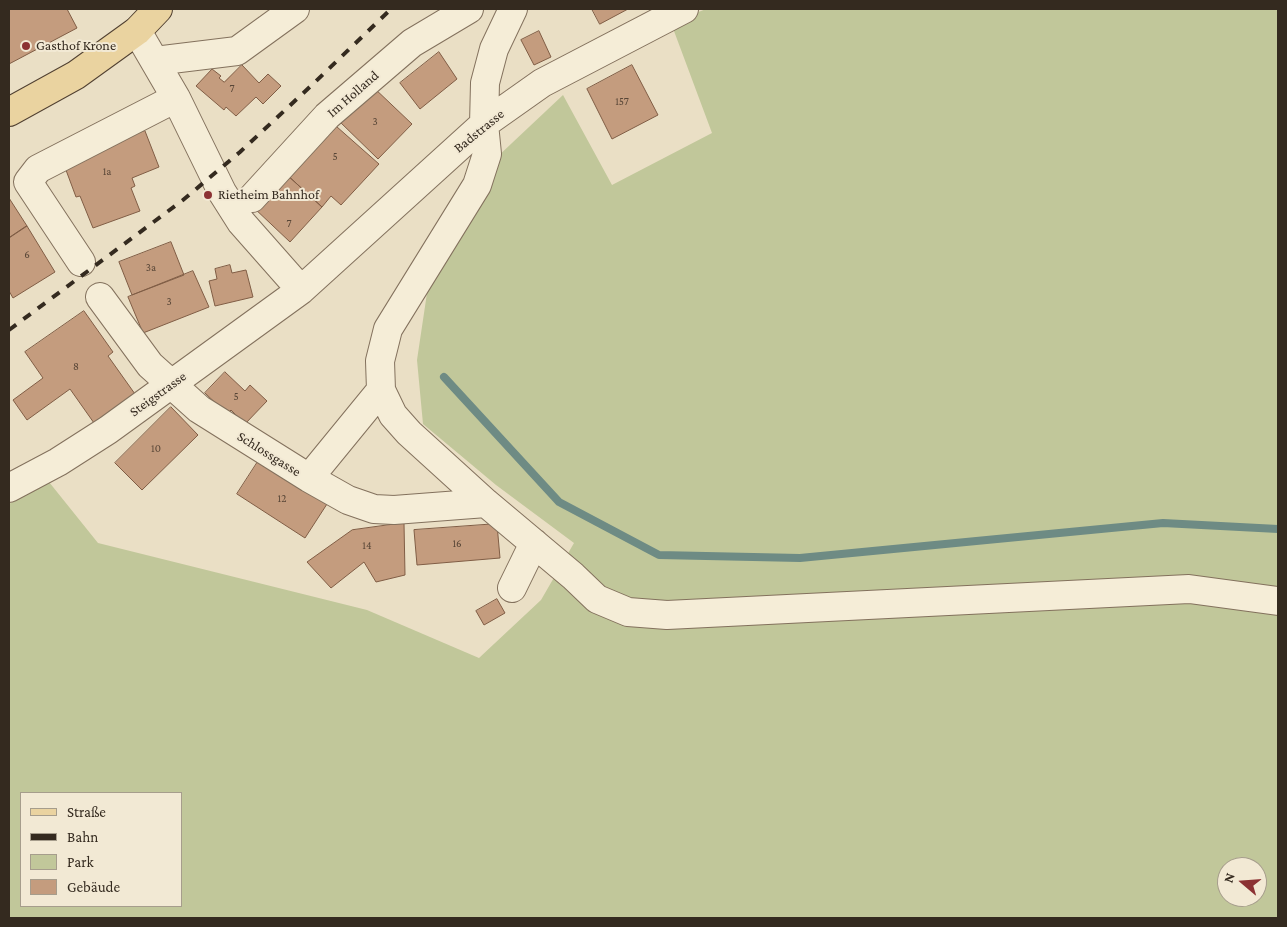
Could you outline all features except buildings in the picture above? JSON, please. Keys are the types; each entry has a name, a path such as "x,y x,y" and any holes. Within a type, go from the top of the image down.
{"main road":[{"path":"9,112 76,75 137,31 158,9"}],"street":[{"path":"154,61 237,51 296,9"},
{"name":"Im Holland","path":"252,198 334,110 412,43 469,9"},
{"path":"512,9 494,49 484,83 486,154 477,185 388,329 380,361 381,390 393,415 409,433 486,503 573,576 597,600 628,612 667,615 1189,589 1278,601"},
{"name":"Badstrasse","path":"301,290 484,124 542,83 684,9"},
{"path":"137,31 176,98 222,192 236,214 264,250 301,290"},
{"path":"81,262 28,182 38,169 176,98"},
{"name":"Steigstrasse","path":"9,488 58,462 101,435 301,290"},
{"name":"Schlossgasse","path":"100,298 150,365 207,415 348,500 374,509 394,510 486,503"},
{"path":"309,478 381,390"},
{"path":"512,588 534,543"}],"green space":[{"path":"706,9 1278,9 1278,918 9,918 9,504 49,482 98,543 367,610 479,658 541,600 574,543 496,485 423,424 417,360 430,273 495,159 563,95 612,185 712,133 671,23"}],"waterway":[{"path":"444,377 559,502 659,555 800,558 1163,523 1278,529"}],"railway":[{"path":"9,330 183,200 240,152 391,9"}],"place":[{"name":"Gasthof Krone","path":"26,46"},
{"name":"Rietheim Bahnhof","path":"208,195"}]}
